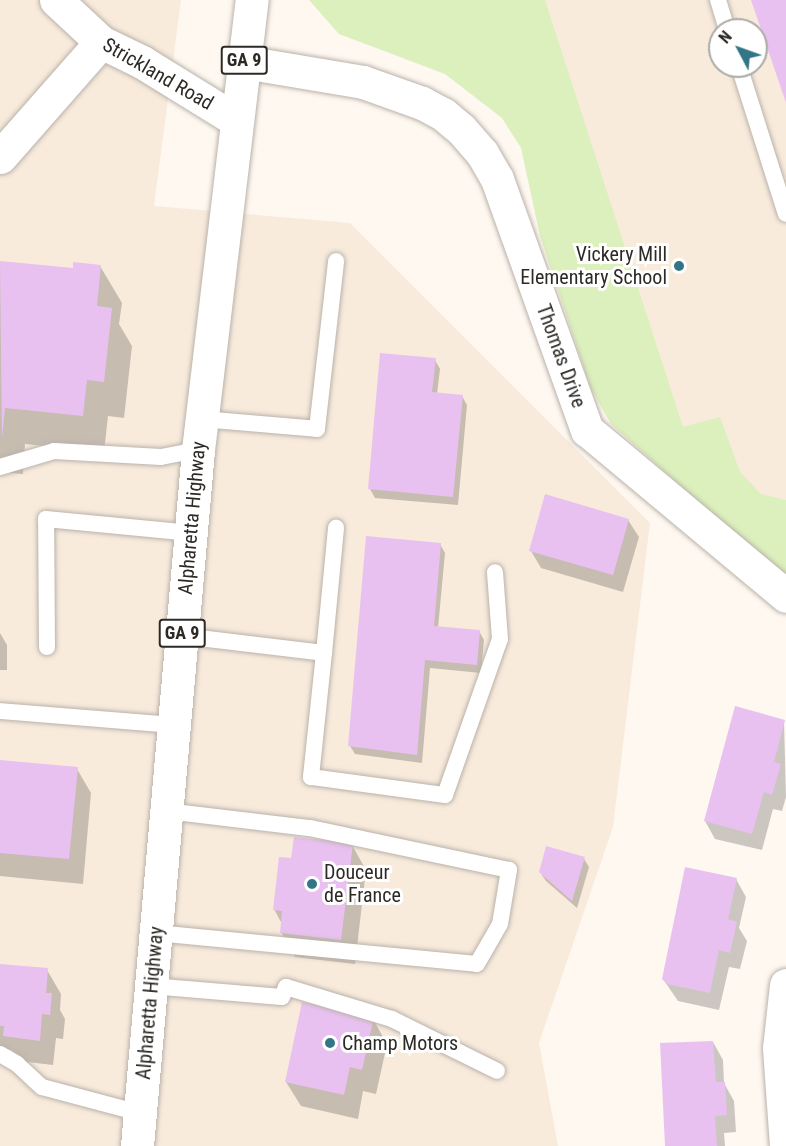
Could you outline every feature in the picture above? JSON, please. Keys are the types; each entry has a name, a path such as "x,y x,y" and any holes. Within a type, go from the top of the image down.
{"main road":[{"name":"Strickland Road","path":"56,0 101,42 142,62 236,120"},
{"name":"Alpharetta Highway","path":"137,1146 199,434 252,0"},
{"path":"0,157 101,42"},
{"name":"Thomas Drive","path":"244,62 363,81 423,103 443,114 461,129 482,153 497,179 587,430 786,596"},
{"path":"786,984 779,1048 786,1145"}],"lane":[{"path":"718,0 723,18"},
{"path":"743,78 786,214"},
{"path":"0,467 54,450 161,457 199,434 317,429 336,261"},
{"path":"47,647 46,519 191,533"},
{"path":"336,528 311,777 445,795 500,639 495,572"},
{"path":"182,636 324,653"},
{"path":"0,711 174,725"},
{"path":"156,933 477,964 500,924 509,870 309,828 167,811"},
{"path":"151,986 282,997 286,987 392,1019 497,1071"},
{"path":"0,1054 17,1064 42,1087 140,1113"}],"shaded area":[{"path":"0,0 181,0 154,206 350,223 650,523 613,827 539,1043 558,1146 0,1146"},
{"name":"Vickery Mill Elementary School","path":"324,0 786,0 786,552 615,401 556,212 495,87"}],"green space":[{"path":"309,0 545,0 683,427 720,417 740,472 761,494 786,500 786,580 611,424 591,389 540,236 521,148 502,118 445,74 339,34"}],"building":[{"path":"751,0 786,0 786,103 768,50 768,18 757,18"},
{"path":"0,261 73,268 73,262 101,265 97,306 112,308 104,382 87,380 83,416 5,408 2,438"},
{"path":"380,353 436,358 432,392 463,395 453,497 368,489"},
{"path":"545,494 629,519 613,575 529,551"},
{"path":"366,536 441,543 434,626 480,630 477,665 425,660 417,755 348,746"},
{"path":"735,706 785,720 774,762 781,764 772,795 764,792 752,834 704,821"},
{"path":"0,760 78,767 69,859 0,853"},
{"name":"Douceur de France","path":"294,837 353,843 341,940 280,933 282,911 273,910 279,857 291,858"},
{"path":"546,846 585,857 572,901 539,872"},
{"path":"685,867 737,878 728,919 737,922 730,953 719,950 710,993 667,984 662,979"},
{"path":"0,964 48,968 46,993 52,993 50,1015 42,1014 40,1041 3,1036 4,1026 0,1026"},
{"path":"302,1002 374,1017 362,1070 350,1067 344,1095 285,1082"},
{"path":"713,1041 716,1082 725,1082 727,1115 715,1116 717,1146 665,1146 660,1043"}],"place":[{"name":"Vickery Mill Elementary School","path":"679,266"},
{"name":"Douceur de France","path":"312,884"},
{"name":"Champ Motors","path":"330,1043"}]}
